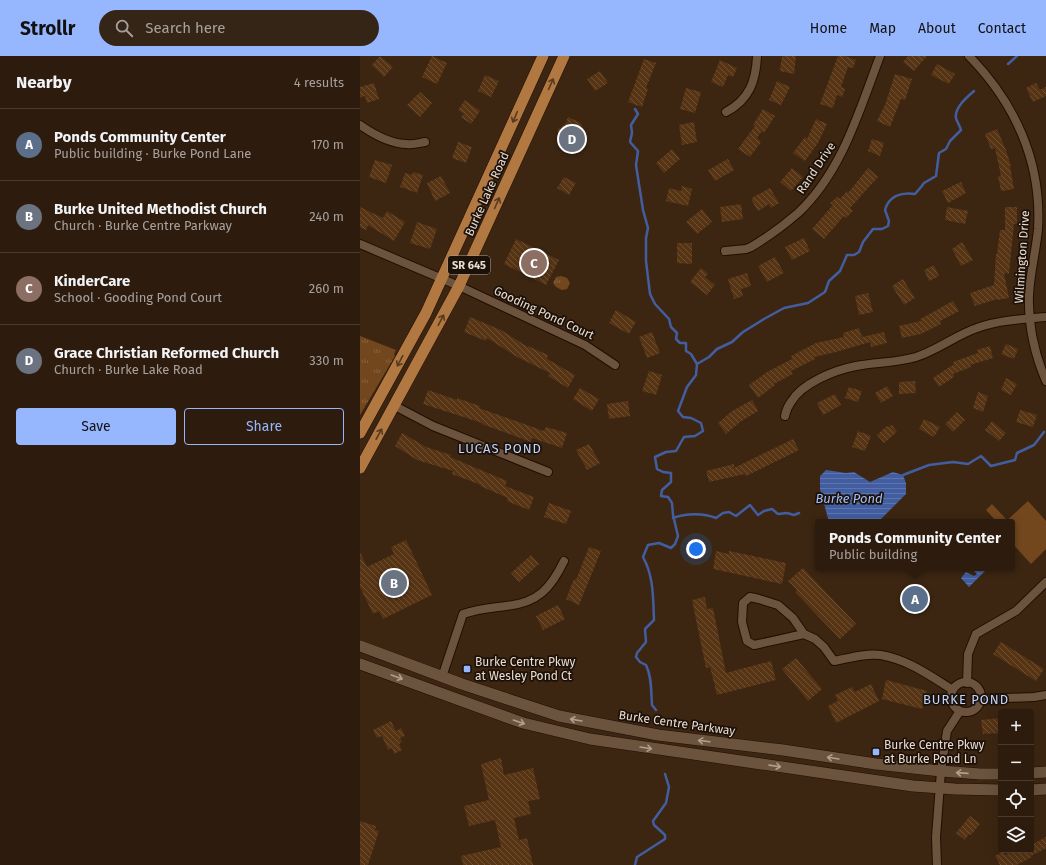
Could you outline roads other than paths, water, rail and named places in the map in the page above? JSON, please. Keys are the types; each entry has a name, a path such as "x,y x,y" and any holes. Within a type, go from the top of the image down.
{"main road":[{"name":"Burke Lake Road","path":"360,433 423,320 543,56"},
{"name":"Burke Lake Road","path":"360,468 459,286 564,56"},
{"name":"Burke Centre Parkway","path":"360,646 442,677 559,716 658,735 783,750 876,764 941,771 998,774"},
{"path":"360,664 523,723 590,739 913,786 998,790"},
{"path":"1034,773 1046,772"},
{"path":"1034,790 1046,789"}],"street":[{"path":"726,112 736,107 746,97 756,69 757,56"},
{"name":"Rand Drive","path":"725,250 746,249 751,247 783,226 811,199 836,164 846,144 880,56"},
{"name":"Wilmington Drive","path":"969,56 996,86 1007,103 1019,125 1031,161 1038,209 1038,230 1029,297 1030,318 1033,340 1046,382"},
{"path":"360,125 381,137 397,143 411,144 426,142"},
{"name":"Gooding Pond Court","path":"360,244 459,286 585,344 615,365"},
{"path":"785,416 790,403 799,392 827,375 856,366 917,357 936,349 955,337 976,328 996,322 1046,317"},
{"path":"395,406 433,426 548,472"},
{"path":"442,677 463,614 491,607 508,606 525,602 540,596 558,572 564,561"},
{"path":"967,683 968,654 976,634 1016,611 1046,582"},
{"path":"804,634 754,644 747,641 742,622 743,603 750,597 778,605 793,618 804,634 820,643 834,661 860,656 880,655 910,663 953,690"},
{"path":"967,683 974,685 980,691 981,699 977,707 969,712 960,711 953,704 952,695 953,690 959,684 967,683"},
{"path":"981,699 1034,697 1046,695"},
{"path":"937,865 936,837 941,771 948,731 960,711"}],"water":[{"name":"Burke Pond","path":"826,470 846,473 854,472 870,482 893,472 903,475 906,483 906,494 881,519 828,519 820,489 820,476"},
{"path":"974,571 985,571 969,587 961,578 966,572 974,576 977,574"}],"waterway":[{"path":"1008,64 1017,56"},
{"path":"697,364 709,357 717,349 732,342 743,332 764,319 784,308 808,303 825,292 829,281 840,271 847,255 854,255 859,252 863,242 873,229 882,229 888,226 889,221 885,210 889,201 900,194 915,194 924,183 936,176 939,153 946,149 950,141 961,130 956,118 957,110 974,91"},
{"path":"635,109 638,114 631,125 632,133 630,142 638,151 636,165 643,210 648,228 646,238 646,261 650,294 655,304 669,319 671,327 677,333 676,339 680,343 686,343 686,351 691,354 697,364 696,375 687,387 678,411 683,417 691,418 701,423 703,431 695,436 684,437 676,451 666,452 655,457 657,469 663,472 671,473 671,482 662,490 661,496 668,497 672,503 678,536 675,544 671,548 659,543 648,545 643,557 651,580 654,620 645,629 646,642 637,653 636,657 640,662 646,665 648,670 651,685 652,705 656,710"},
{"path":"903,475 929,465 953,462 968,464 981,456 991,466 1015,460 1017,453 1034,445 1044,432"},
{"path":"673,518 695,514 716,518 723,513 729,512 736,516 750,505 758,515 764,511 772,509 778,514 787,513 794,515 799,513"},
{"path":"635,865 637,857 665,839 665,835 654,825 653,821 666,803 669,787 665,774"}],"place":[{"name":"Grace Christian Reformed Church","path":"572,139"},
{"name":"KinderCare","path":"534,263"},
{"name":"Burke United Methodist Church","path":"394,583"},
{"name":"Ponds Community Center","path":"915,599"},
{"name":"Burke Centre Pkwy at Wesley Pond Ct","path":"467,669"},
{"name":"Burke Centre Pkwy at Burke Pond Ln","path":"876,752"}],"district":[{"name":"LUCAS POND","path":"500,448"},
{"name":"BURKE POND","path":"966,699"}]}
